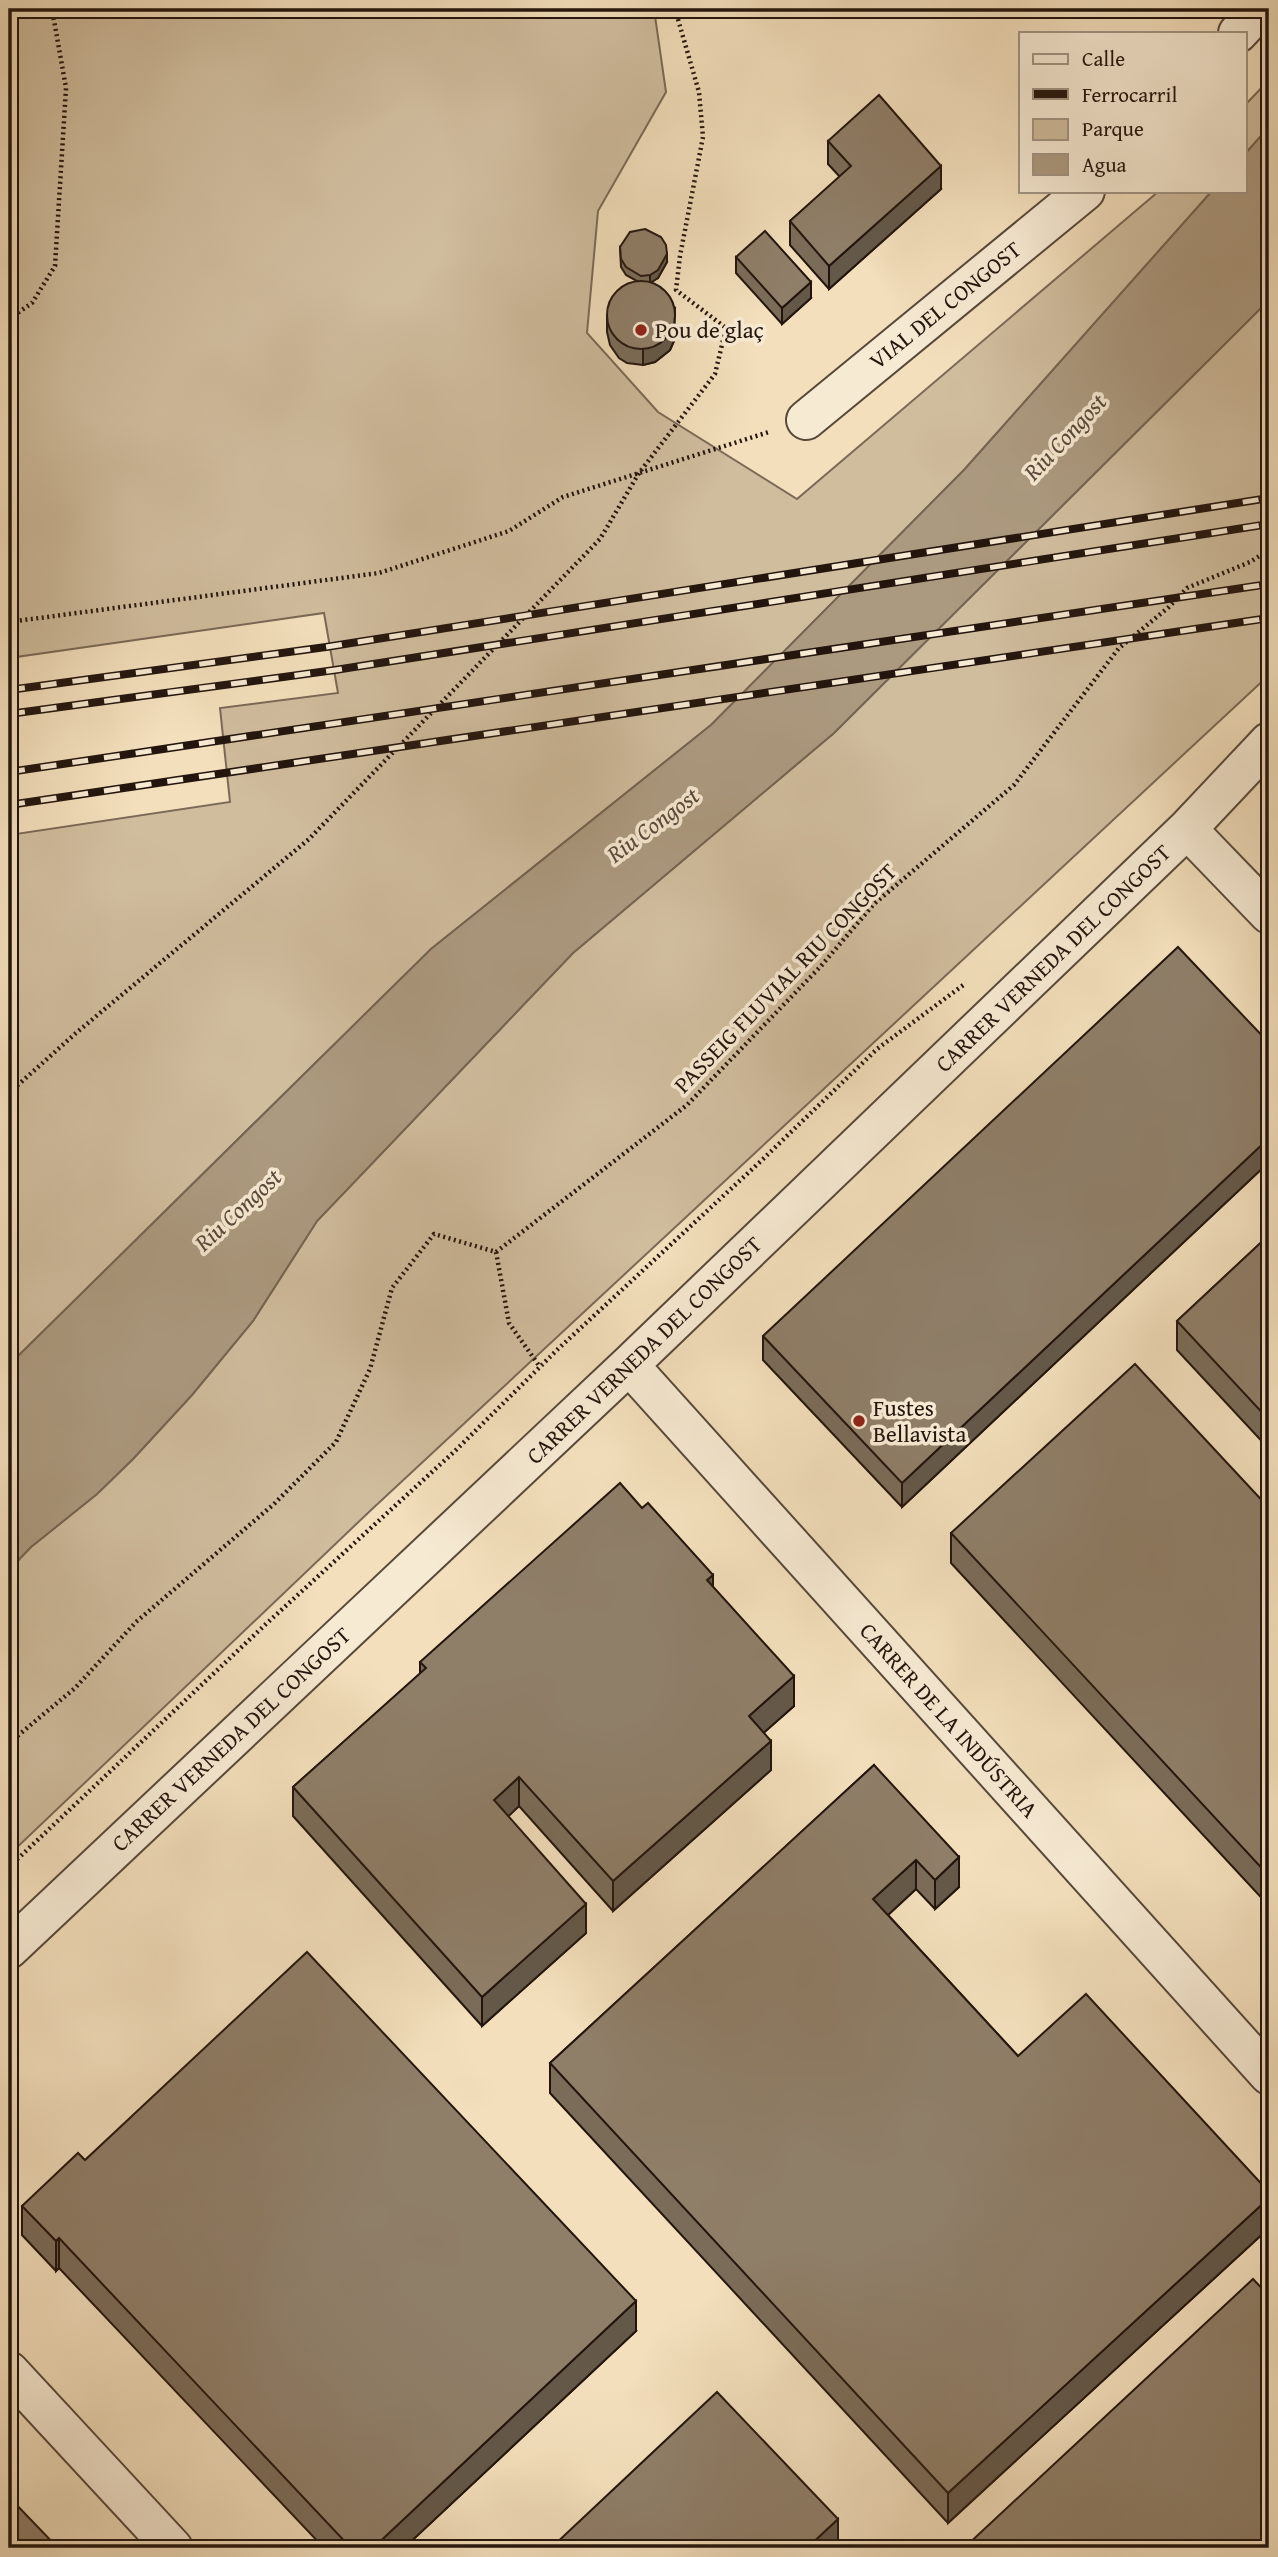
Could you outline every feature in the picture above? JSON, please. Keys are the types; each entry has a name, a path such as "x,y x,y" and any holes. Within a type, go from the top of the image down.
{"street":[{"path":"1239,32 1260,9"},
{"name":"VIAL DEL CONGOST","path":"806,420 1084,192"},
{"name":"CARRER VERNEDA DEL CONGOST","path":"9,1949 629,1366 1187,829 1269,742"},
{"path":"1187,829 1269,914"},
{"name":"CARRER DE LA INDÚSTRIA","path":"629,1366 1269,2075"},
{"path":"9,2371 173,2548"}],"path":[{"path":"9,318 32,303 55,266 66,88 52,9"},
{"path":"9,1093 76,1033 309,839 600,539 639,473 715,374 726,328 676,290 688,209 704,137 699,92 675,9"},
{"path":"9,622 379,573 509,531 563,497 806,420"},
{"name":"PASSEIG FLUVIAL RIU CONGOST","path":"496,1252 687,1105 821,965 874,904 1014,785 1119,648 1169,607 1186,588 1250,562 1269,550"},
{"path":"9,1867 266,1624 456,1450 540,1367 877,1049 967,982"},
{"path":"9,1743 75,1688 136,1622 274,1504 336,1442 370,1369 393,1288 434,1234 496,1252 509,1323 540,1367"}],"green space":[{"path":"9,9 654,9 666,92 598,211 587,333 658,412 797,499 1158,192 1211,192 964,470 711,725 431,949 9,1365 9,835 230,802 220,708 338,693 324,613 9,658"},
{"path":"1269,80 1269,127 1246,153 1246,104"},
{"path":"1269,300 1269,675 370,1511 9,1855 9,1570 31,1547 97,1494 192,1395 253,1321 317,1221 573,953 834,733"}],"water":[{"name":"Riu Congost","path":"1269,127 1269,300 834,733 573,953 317,1221 253,1321 192,1395 97,1494 31,1547 9,1570 9,1365 431,949 711,725 964,470 1211,192 1246,192 1246,153"}],"building":[{"path":"879,95 941,166 829,266 790,221 851,166 828,141"},
{"name":"Pou de glaç","path":"645,229 661,237 667,254 658,270 641,276 626,267 621,259 620,247 630,232"},
{"path":"765,231 811,282 782,308 736,257"},
{"name":"Pou de glaç","path":"641,281 654,284 665,291 672,302 675,315 672,328 665,339 654,346 641,349 628,346 617,339 610,328 607,315 610,302 617,291 628,284"},
{"path":"1269,781 1269,808 1266,792"},
{"path":"1178,947 1269,1043 1269,1138 902,1483 763,1336"},
{"path":"1269,1235 1269,1420 1177,1321"},
{"path":"1135,1364 1269,1508 1269,1876 951,1533"},
{"path":"620,1483 642,1508 648,1503 713,1575 707,1580 794,1676 749,1716 771,1741 613,1881 519,1777 494,1800 586,1904 482,1997 293,1787 426,1668 420,1662"},
{"path":"874,1765 959,1857 935,1880 916,1860 873,1899 1018,2056 1086,1994 1269,2192 1269,2198 948,2493 550,2063"},
{"path":"307,1952 636,2301 373,2548 351,2548 59,2238 56,2241 22,2206 78,2153 85,2160"},
{"path":"1253,2279 1269,2296 1269,2548 964,2548"},
{"path":"717,2392 838,2519 807,2548 551,2548"},
{"path":"9,2497 58,2548 9,2548"}],"railway":[{"path":"9,690 326,647 1269,498"},
{"path":"9,714 335,670 1269,524"},
{"path":"9,772 1269,584"},
{"path":"9,805 1269,618"}],"place":[{"name":"Pou de glaç","path":"641,330"},
{"name":"Fustes Bellavista","path":"859,1421"}]}
